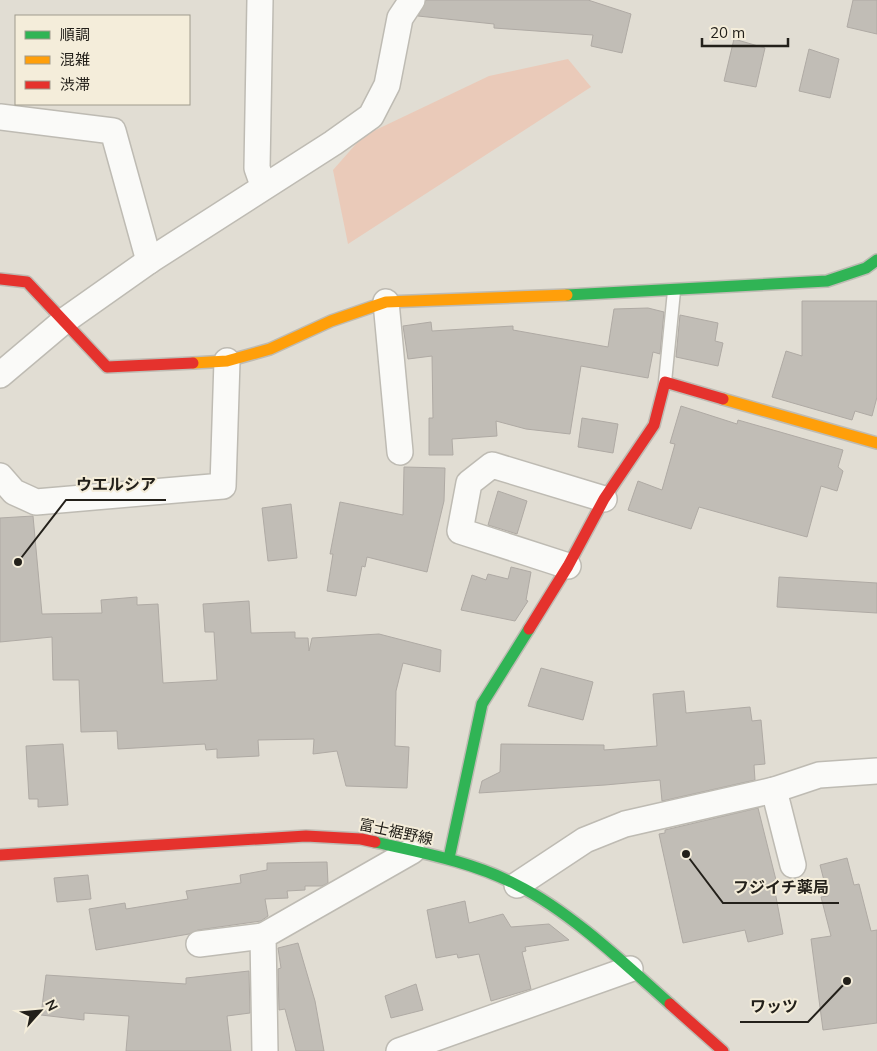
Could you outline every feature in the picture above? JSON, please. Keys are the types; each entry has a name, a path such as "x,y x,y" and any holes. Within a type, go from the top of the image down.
{"street":[{"path":"260,0 257,168 264,185"},
{"path":"0,375 64,321 149,261 264,185 333,143 371,116 387,84 400,18 412,0"},
{"path":"0,117 113,131 149,261"},
{"path":"0,279 27,282 107,367 227,361 270,349 331,320 386,302 674,291 827,281 866,268 877,260"},
{"path":"386,302 400,452"},
{"path":"0,476 14,492 36,502 223,486 227,361"},
{"path":"450,858 482,704 568,566 604,499 654,425 665,382 877,443"},
{"path":"568,566 460,531 469,483 492,465 604,499"},
{"path":"517,885 584,840 624,824 774,790 819,776 877,771"},
{"path":"774,790 793,865"},
{"name":"富士裾野線","path":"0,855 306,836 361,839 450,858 517,885 556,910 630,969 723,1051"},
{"path":"199,944 263,936 412,851"},
{"path":"263,936 265,1051"},
{"path":"398,1051 630,969"}],"lane":[{"path":"665,382 674,291"}],"shaded area":[{"path":"568,59 591,87 348,244 333,170 363,136 489,76"}],"building":[{"path":"426,0 588,0 631,14 622,53 591,46 593,35 494,28 494,24 418,16"},
{"path":"853,0 877,0 877,34 847,27"},
{"path":"734,39 765,48 756,87 724,81"},
{"path":"809,49 839,59 830,98 799,91"},
{"path":"802,301 877,301 877,397 872,416 855,411 852,420 772,397 786,351 802,356"},
{"path":"648,308 664,312 660,354 653,352 648,378 581,366 570,434 526,429 496,421 497,436 452,439 453,455 429,455 429,418 433,418 432,356 408,359 403,326 431,322 432,331 513,326 513,330 608,347 614,309"},
{"path":"680,315 718,323 715,341 723,343 718,366 676,357"},
{"path":"681,406 737,424 738,420 843,450 838,467 843,471 837,491 821,486 807,537 699,507 691,529 628,510 638,481 662,490 675,444 670,443"},
{"path":"582,418 618,424 613,453 578,447"},
{"path":"404,467 445,468 444,501 427,572 367,557 365,567 362,566 356,596 327,591 333,554 330,554 340,502 403,515"},
{"path":"498,491 527,501 517,534 488,525"},
{"path":"291,504 297,558 268,561 262,508"},
{"path":"33,516 42,614 102,613 101,600 137,597 137,605 158,604 163,683 217,680 214,632 205,632 203,604 249,601 251,633 295,632 295,638 308,638 309,651 312,638 379,634 441,650 440,672 403,663 396,691 395,746 409,747 407,788 346,786 337,751 313,754 314,739 258,740 259,756 217,758 217,749 206,750 205,744 118,749 117,731 81,732 79,680 53,680 52,637 0,642 0,518"},
{"path":"511,567 531,572 526,600 528,601 515,621 461,610 472,575 486,580 488,574 508,579"},
{"path":"779,577 877,583 877,613 777,607"},
{"path":"541,668 593,682 583,720 528,706"},
{"path":"684,691 686,713 750,707 752,721 761,720 765,764 754,765 755,780 662,801 660,780 479,793 482,781 500,772 501,744 604,745 604,750 657,746 653,694"},
{"path":"63,744 68,805 38,807 38,799 29,799 26,746"},
{"path":"758,808 776,880 773,881 783,934 748,942 745,930 683,943 659,834 665,833 665,830"},
{"path":"847,858 854,885 859,884 871,931 877,930 877,1023 823,1030 811,939 831,936 821,897 828,896 820,865"},
{"path":"327,862 328,883 322,886 305,886 305,890 287,891 288,898 265,899 268,916 261,921 198,930 189,934 96,950 89,909 125,903 126,909 188,899 186,891 241,883 240,875 267,870 267,863"},
{"path":"88,875 91,899 57,902 54,878"},
{"path":"465,901 469,923 503,914 511,927 549,924 569,940 525,947 526,951 522,952 531,989 491,1001 479,954 458,958 457,954 436,958 427,910"},
{"path":"298,943 315,1001 324,1051 296,1051 285,1009 279,1010 278,969 281,968 278,948"},
{"path":"249,971 250,1013 227,1016 231,1051 126,1051 129,1016 84,1013 84,1020 41,1015 46,975 186,984 186,978"},
{"path":"416,984 423,1010 391,1018 385,996"}],"traffic: fast":[{"path":"567,295 827,281 866,268 877,260"},
{"path":"449,858 482,704 529,629"},
{"path":"375,842 466,864 517,885 537,896 577,924 670,1004"}],"traffic: slow":[{"path":"193,363 227,361 270,349 331,321 386,302 567,295"},
{"path":"723,399 877,443"}],"traffic: jam":[{"path":"0,279 27,282 107,367 193,363"},
{"path":"529,629 568,566 604,499 654,425 665,382 723,399"},
{"path":"0,855 306,836 361,839 375,842"},
{"path":"670,1004 723,1051"}],"place":[{"name":"ウエルシア","path":"18,562"},
{"name":"フジイチ薬局","path":"686,854"},
{"name":"ワッツ","path":"847,981"}]}
